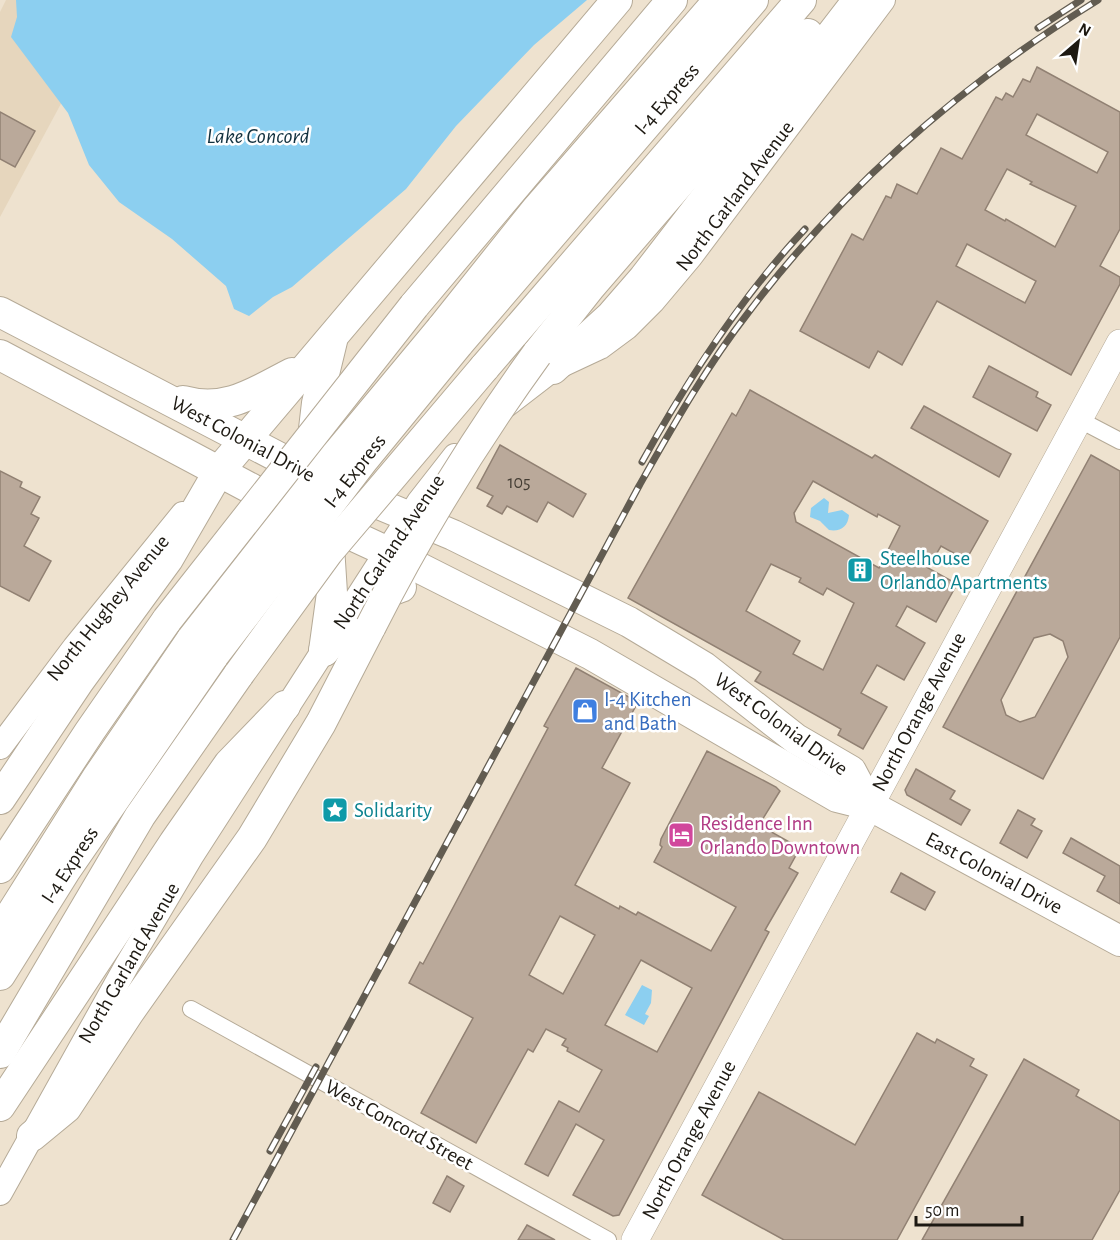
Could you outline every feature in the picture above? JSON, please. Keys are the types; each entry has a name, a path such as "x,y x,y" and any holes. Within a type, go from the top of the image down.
{"highway":[{"path":"0,799 64,704 168,559 219,471 617,0"},
{"path":"0,868 78,748 168,620 414,306 672,0"},
{"name":"I-4 Express","path":"0,932 97,778 203,647 364,459 536,210 719,0"},
{"name":"I-4 Express","path":"449,337 753,0"},
{"path":"0,1053 140,816 328,552 801,0"},
{"path":"32,1136 66,1108 129,1012 252,838 321,723 446,489 545,361 598,278 837,0"},
{"path":"545,361 605,322 645,278 858,0"},
{"name":"West Colonial Drive","path":"0,312 318,478 410,516 572,592 690,657 796,739 851,771 868,805"},
{"path":"324,651 332,593 328,524 312,446 317,403 334,333"},
{"name":"West Colonial Drive","path":"0,355 219,471 483,599 635,678 837,797 868,805"},
{"path":"159,395 203,407 229,403 306,366"},
{"path":"318,478 388,552"},
{"path":"324,651 362,606 399,588 436,586 483,599"},
{"name":"I-4 Express","path":"0,975 203,647"},
{"path":"0,1106 174,843 230,764 285,706"},
{"name":"East Colonial Drive","path":"868,805 1120,941"}],"main road":[{"name":"North Orange Avenue","path":"635,1240 868,805 1120,343"}],"street":[{"name":"North Garland Avenue","path":"0,1193 153,920 285,706 324,651 437,477 490,417 545,361 600,347 627,327 666,287 883,0"},
{"path":"1078,419 1120,441"},
{"name":"North Hughey Avenue","path":"0,747 75,647 219,471"},
{"name":"West Concord Street","path":"191,1009 608,1240"}],"shaded area":[{"path":"6,0 77,0 99,33 0,217 0,12"}],"water":[{"name":"Lake Concord","path":"16,0 587,0 534,45 456,126 406,189 292,287 273,297 249,316 234,309 226,286 172,239 119,202 89,165 68,113 11,37 17,17"},
{"path":"824,498 829,502 828,513 842,510 849,515 843,528 829,530 820,521 810,517 811,508"},
{"path":"642,985 652,990 651,1003 645,1014 649,1016 644,1025 625,1015"}],"building":[{"path":"1037,67 1120,112 1120,229 1100,266 1120,277 1120,284 1071,375 937,301 902,365 878,351 869,368 800,331 852,234 863,240 886,196 891,198 897,184 917,194 941,148 962,159 996,97 1002,100 1006,93 1013,97 1023,79 1030,82","holes":["1037,114 1108,152 1097,173 1026,135","1007,169 1032,182 1030,184 1076,206 1055,247 1006,219 1005,221 985,210","967,244 1036,281 1025,303 956,266"]},
{"path":"0,112 35,131 15,167 0,159"},
{"path":"989,366 1038,392 1036,397 1051,405 1037,431 973,397"},
{"name":"Steelhouse Orlando Apartments","path":"750,390 872,458 875,455 988,521 966,560 941,546 928,568 957,584 936,622 907,606 896,626 925,643 904,680 877,665 861,693 887,707 863,749 838,735 841,729 755,681 761,672 628,598 732,413 736,416","holes":["813,481 877,517 878,514 900,526 879,568 796,522 794,513","771,564 801,578 799,582 823,595 827,588 854,603 823,670 793,654 800,641 746,611"]},
{"path":"924,406 1011,454 999,477 911,428"},
{"path":"500,445 586,494 573,517 548,502 537,522 507,506 502,514 487,506 493,496 477,488"},
{"path":"1091,455 1120,471 1120,637 1043,779 943,727","holes":["1050,634 1063,641 1068,657 1035,717 1020,722 1006,715 1001,700 1034,638"]},
{"path":"0,471 22,482 20,487 40,497 31,514 39,518 24,546 51,561 29,601 0,586"},
{"path":"576,668 638,702 602,768 630,783 575,885 619,909 620,906 636,915 638,912 711,951 736,907 654,862 662,847 661,839 707,751 780,791 759,825 800,848 789,868 798,873 765,930 769,932 619,1215 613,1216 573,1195 604,1140 576,1124 548,1176 525,1164 559,1101 579,1112 602,1070 567,1051 568,1048 562,1045 566,1039 546,1029 533,1052 528,1049 476,1143 421,1113 473,1018 409,983 420,962 423,964 548,728 544,726","holes":["560,916 595,935 563,994 529,975","641,960 692,988 657,1052 605,1025"]},
{"path":"916,769 955,791 950,799 970,810 961,825 907,795 905,790"},
{"path":"1018,810 1035,819 1031,825 1042,831 1027,858 1000,843"},
{"path":"1071,838 1120,866 1120,904 1097,891 1105,876 1063,853"},
{"path":"901,873 935,892 925,910 891,892"},
{"path":"917,1033 935,1043 937,1039 974,1059 970,1066 987,1075 897,1240 784,1240 702,1195 759,1092 855,1145"},
{"path":"1024,1059 1079,1090 1076,1096 1120,1121 1120,1190 1092,1240 922,1240"},
{"path":"447,1176 464,1186 450,1212 433,1203"},
{"path":"527,1225 555,1240 518,1240"}],"railway":[{"path":"1038,28 1081,0"},
{"path":"233,1240 639,486 677,419 718,354 785,266 865,180 953,102 1048,32 1098,0"},
{"path":"642,462 716,340 781,255 805,229"},
{"path":"270,1151 316,1067"}],"place":[{"name":"Steelhouse Orlando Apartments","path":"860,570"},
{"name":"I-4 Kitchen and Bath","path":"585,711"},
{"name":"Solidarity","path":"335,810"},
{"name":"Residence Inn Orlando Downtown","path":"681,835"}]}
